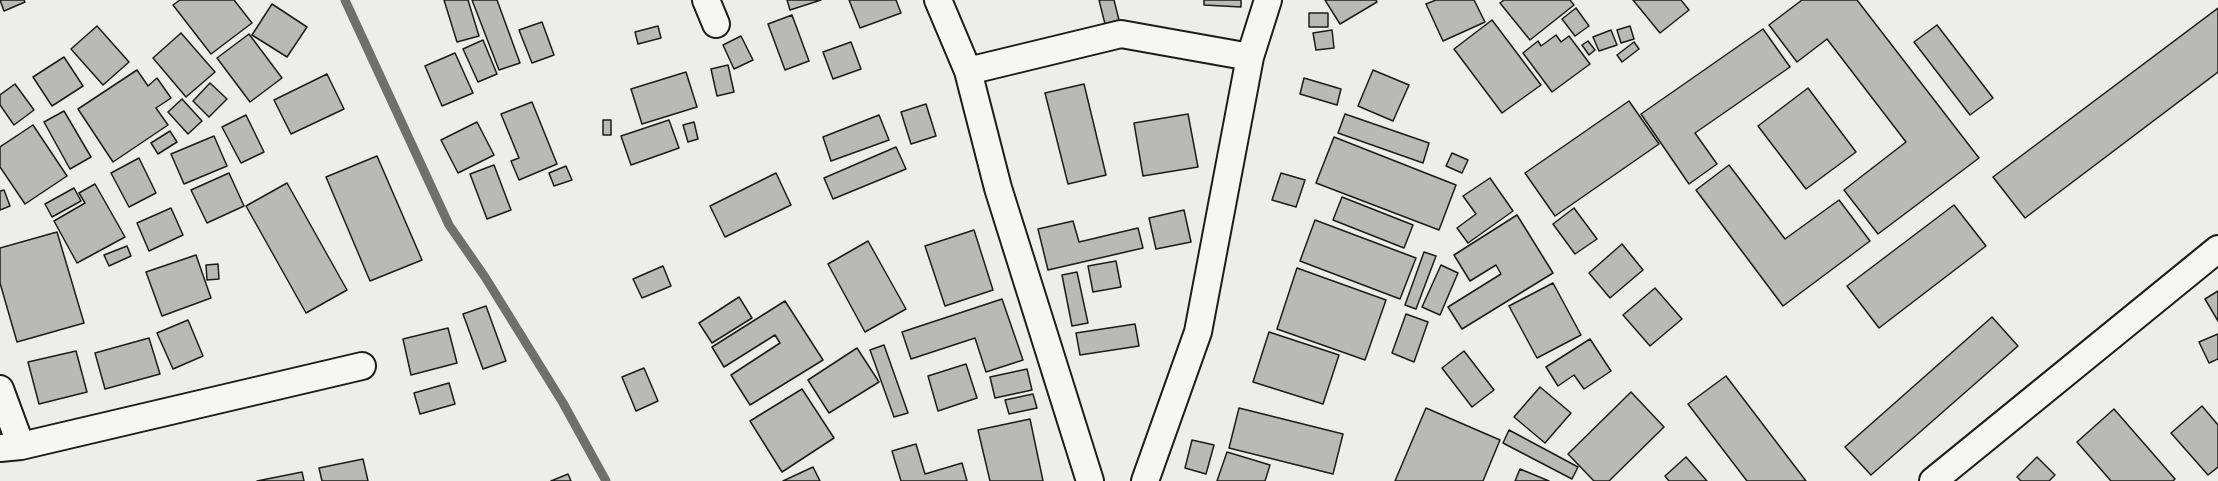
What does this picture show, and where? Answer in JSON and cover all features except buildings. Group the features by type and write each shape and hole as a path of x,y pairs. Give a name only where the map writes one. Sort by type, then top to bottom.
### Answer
{"street":[{"path":"706,0 716,24"},
{"path":"938,0 968,71 998,189 1090,481"},
{"path":"1145,481 1198,332 1250,57 1268,0"},
{"path":"968,71 1121,34 1250,57"},
{"path":"1933,481 2218,249"},
{"path":"0,389 10,447 362,366"}],"waterway":[{"path":"345,0 449,225 485,277 563,403 606,481"}]}
